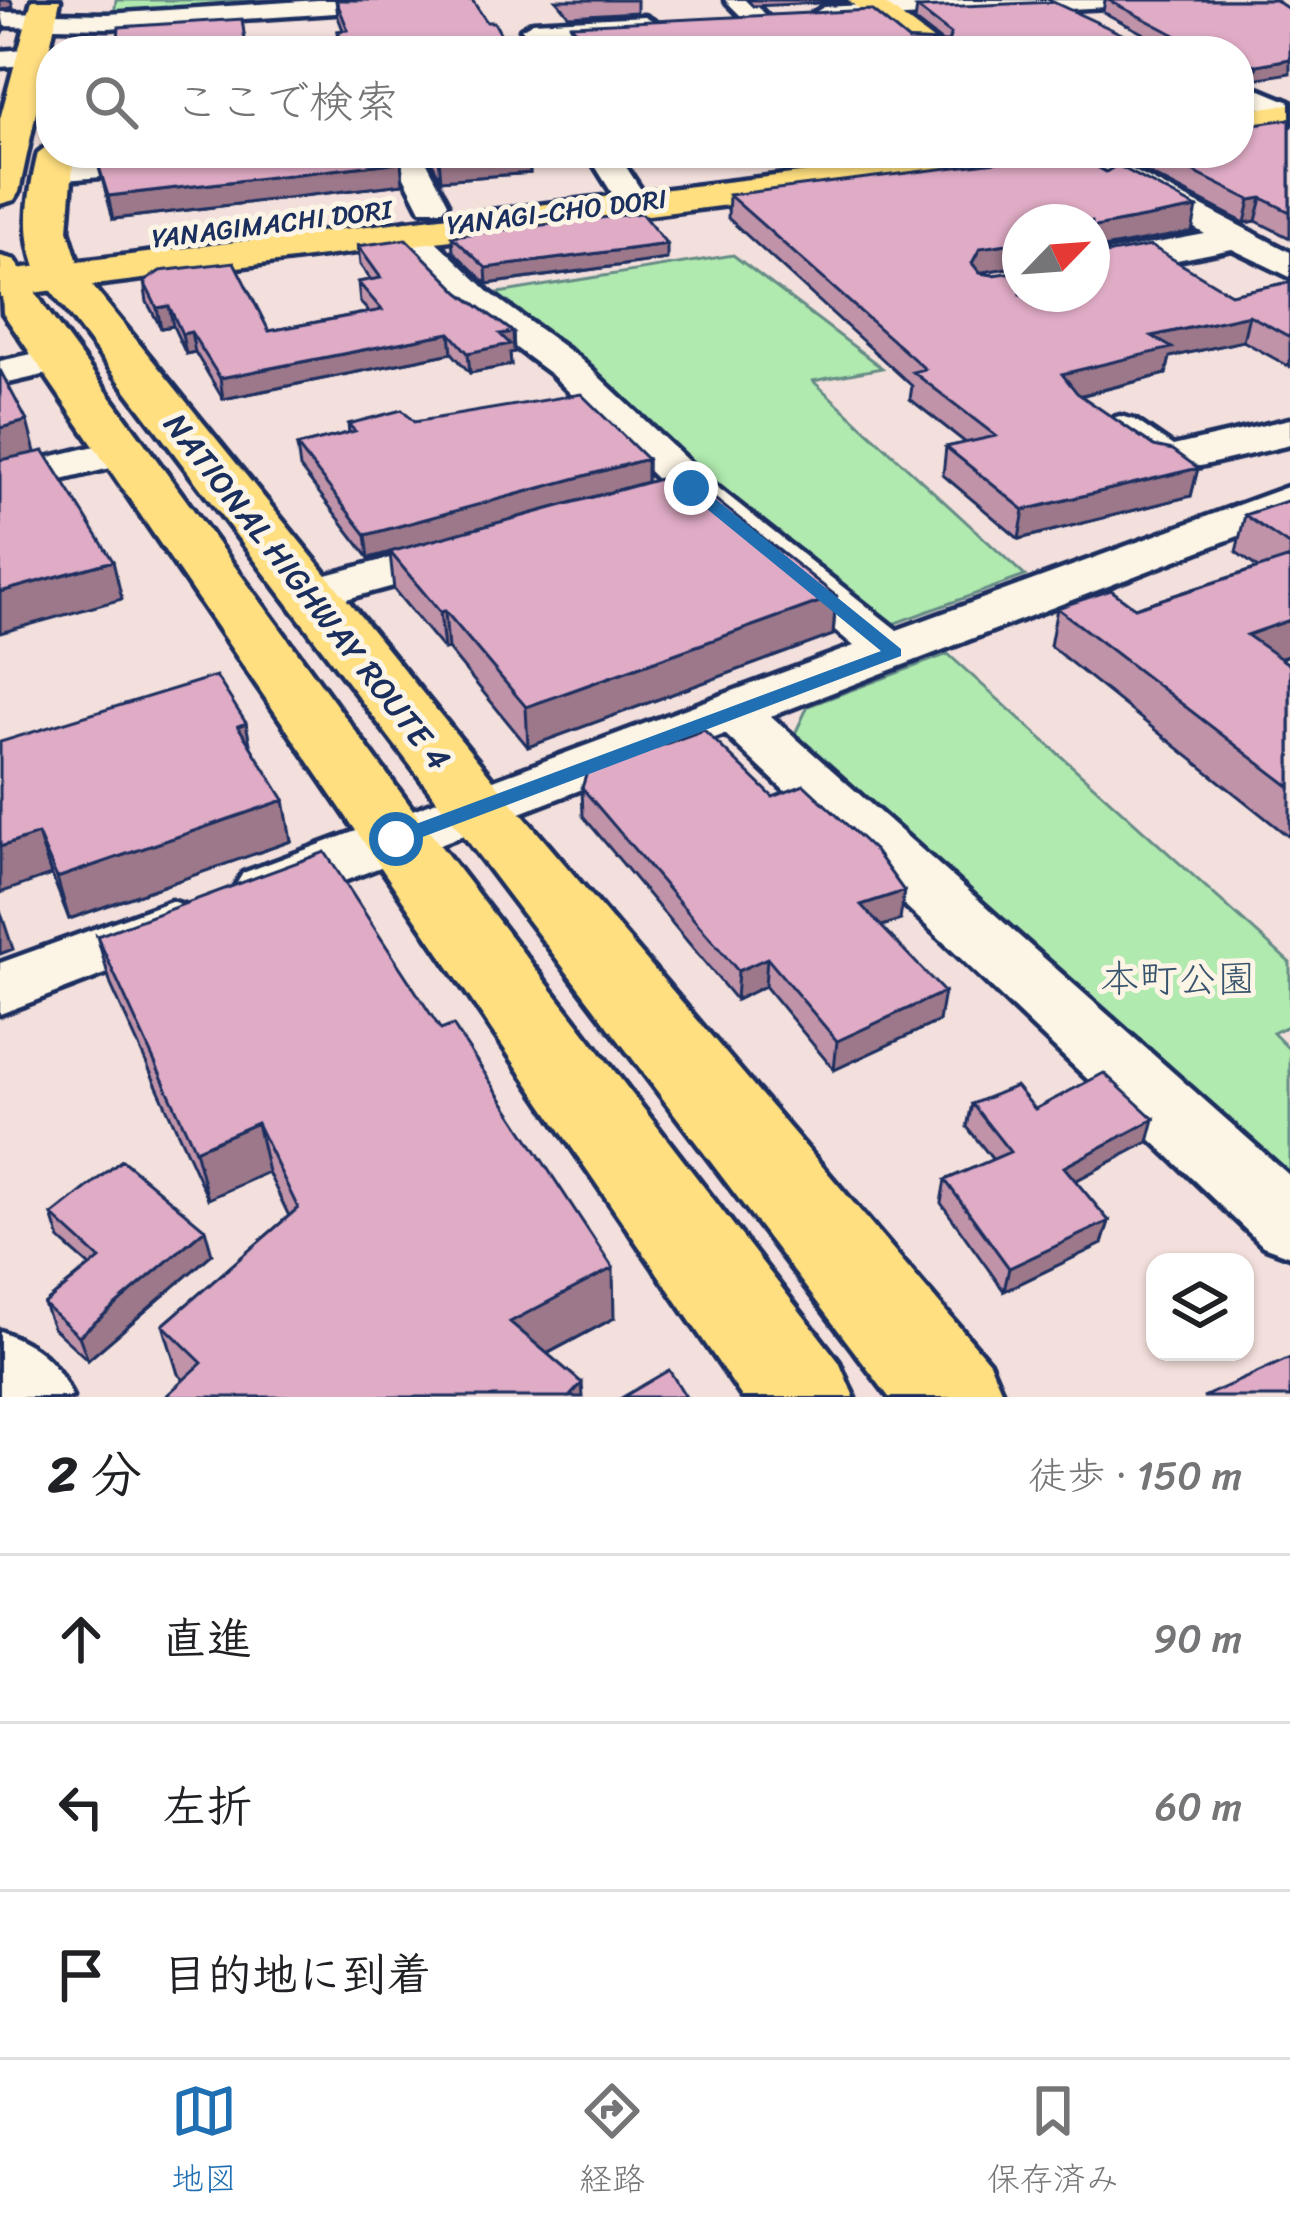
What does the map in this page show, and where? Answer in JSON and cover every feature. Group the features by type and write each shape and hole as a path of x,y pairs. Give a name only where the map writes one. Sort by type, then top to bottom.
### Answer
{"main road":[{"path":"869,6 910,36"},
{"path":"0,193 10,111 44,10"},
{"path":"19,270 45,215 53,168"},
{"path":"618,178 732,168"},
{"name":"YANAGI-CHO DORI","path":"19,270 419,217 618,178 792,168"},
{"name":"NATIONAL HIGHWAY ROUTE 4","path":"19,270 30,366 124,452 396,839 802,1397"},
{"name":"NATIONAL HIGHWAY ROUTE 4","path":"19,270 310,595 952,1397"}],"street":[{"path":"7,0 79,24 425,0"},
{"path":"714,20 869,6 1109,0"},
{"path":"1056,3 1104,27"},
{"path":"0,19 44,10"},
{"path":"532,30 671,22"},
{"path":"410,168 419,217 478,301 565,366 669,494 894,652"},
{"path":"1105,168 1290,266"},
{"path":"1110,263 1242,241 1290,238"},
{"path":"1090,408 1166,461 1290,431"},
{"path":"0,482 124,452"},
{"path":"0,989 1290,500"},
{"path":"310,595 517,537"},
{"path":"735,713 1290,1223"},
{"path":"0,1370 30,1397"}],"green space":[{"path":"116,0 362,0 114,15"},
{"path":"733,255 882,368 813,381 1025,576 890,625 739,507 486,295"},
{"name":"本町公園","path":"948,654 1290,963 1290,1025 1273,1033 1290,1050 1290,1195 792,740 808,706"}],"building":[{"path":"336,0 472,0 502,36 340,36 338,31 348,30"},
{"path":"1108,0 1275,0 1290,10 1290,59 1254,65 1254,36 1177,36"},
{"path":"1053,2 1126,36 950,36 917,8"},
{"path":"871,10 903,36 580,36 571,25"},
{"path":"242,19 244,36 118,36 119,27"},
{"path":"1290,119 1290,212 1262,198 1250,200 1186,168 1254,168 1254,124"},
{"path":"99,168 349,168 108,196"},
{"path":"948,168 1099,168 1106,172 1123,168 1197,208 1110,224 1110,204 1002,204 1002,245 980,248 972,263 980,273 1002,274 1002,312 1110,312 1110,253 1151,246 1231,294 1290,282 1290,337 1249,315 1152,336 1172,348 1062,374 1077,393 1154,446 1173,450 1198,468 1024,510 946,447 996,436 913,372 925,369 729,195"},
{"path":"641,213 667,244 486,268 452,236"},
{"path":"406,239 460,293 513,332 500,334 510,344 468,353 450,333 220,378 191,332 182,334 169,306 157,308 144,282 160,271 234,262 269,331 382,310 358,282 381,278 358,246"},
{"path":"0,370 27,421 0,428"},
{"path":"581,394 647,459 366,535 297,446 355,431 348,424 402,410 414,422"},
{"path":"44,451 113,561 0,592 0,460"},
{"path":"682,473 836,596 526,707 390,552"},
{"path":"1290,500 1290,546 1245,515"},
{"path":"1290,558 1290,620 1247,635 1290,665 1290,787 1057,608 1111,590 1135,608"},
{"path":"216,676 246,723 238,726 284,800 57,878 38,834 0,847 0,742"},
{"path":"704,730 773,797 804,785 875,851 904,891 861,905 944,992 837,1041 767,958 738,971 582,788 587,772"},
{"path":"325,852 441,1030 453,1025 613,1268 510,1322 582,1383 569,1397 165,1397 202,1363 163,1325 298,1208 257,1123 195,1150 97,936"},
{"path":"1104,1073 1154,1119 1064,1167 1109,1221 1009,1268 945,1180 1010,1152 972,1104 1016,1086 1035,1109"},
{"path":"122,1160 205,1229 79,1336 44,1304 100,1259 52,1215"},
{"path":"1290,1358 1290,1397 1203,1397"},
{"path":"669,1370 686,1397 623,1397"}],"route":[{"path":"396,839 894,652 691,488"}]}
